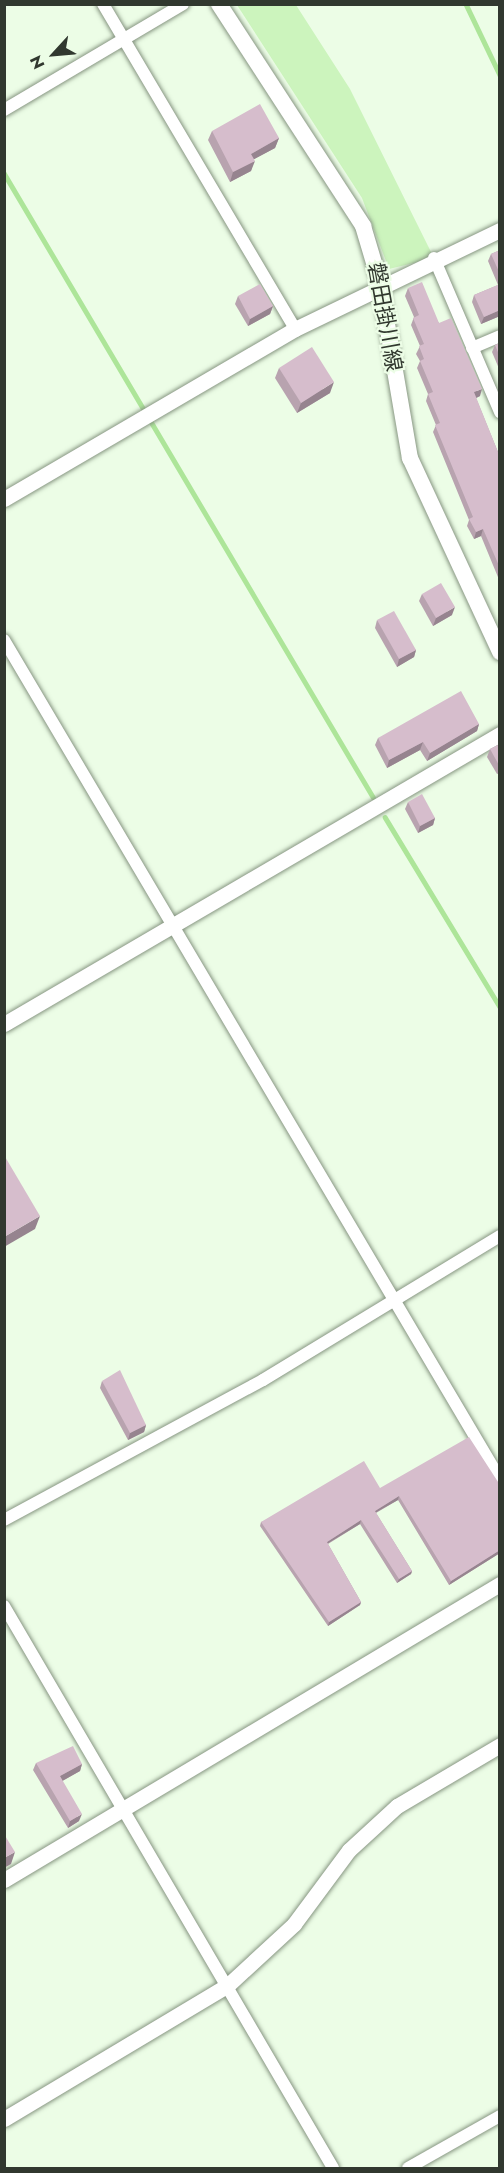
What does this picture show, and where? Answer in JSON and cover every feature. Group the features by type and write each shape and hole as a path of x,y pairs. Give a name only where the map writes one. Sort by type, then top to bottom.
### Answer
{"main road":[{"name":"磐田掛川線","path":"219,4 363,226 380,283 410,458 500,652"}],"street":[{"path":"103,4 295,329"},
{"path":"4,110 183,4"},
{"path":"4,499 295,329 380,283 500,230"},
{"path":"434,258 500,412"},
{"path":"472,348 500,336"},
{"path":"4,640 176,925 397,1299 500,1479"},
{"path":"4,1024 500,734"},
{"path":"4,1520 263,1380 500,1236"},
{"path":"4,1880 500,1584"},
{"path":"4,1605 228,1985 333,2169"},
{"path":"4,2119 228,1985 294,1924 349,1850 397,1806 500,1746"},
{"path":"408,2169 500,2116"}],"green space":[{"path":"237,5 296,5 350,89 434,258 389,269 362,198"}],"building":[{"path":"260,104 279,138 251,154 255,161 233,172 212,131"},
{"path":"500,250 500,274 491,254"},
{"path":"422,282 439,323 451,318 482,389 474,392 500,457 500,568 483,529 476,532 469,519 473,517 435,425 440,423 428,394 433,392 420,361 424,359 419,346 424,344 413,318 419,315 408,288"},
{"path":"260,284 273,306 250,319 238,296"},
{"path":"500,284 500,310 484,317 474,295"},
{"path":"500,343 500,357 495,345"},
{"path":"312,347 334,382 301,403 279,368"},
{"path":"441,583 455,607 436,618 422,594"},
{"path":"394,611 416,650 399,659 377,620"},
{"path":"461,691 479,724 430,753 423,742 389,760 378,738"},
{"path":"500,744 500,767 490,749"},
{"path":"422,794 435,818 420,826 408,802"},
{"path":"4,1155 40,1216 4,1237"},
{"path":"120,1370 146,1425 130,1433 102,1381"},
{"path":"469,1437 500,1485 500,1550 451,1581 399,1496 375,1511 412,1571 399,1579 361,1520 327,1542 361,1602 329,1622 261,1522 364,1461 380,1488"},
{"path":"73,1746 82,1764 60,1776 82,1814 70,1821 36,1763"},
{"path":"4,1834 15,1852 4,1858"}],"waterway":[{"path":"466,4 500,75"},
{"path":"4,173 373,797"},
{"path":"385,817 500,1007"}]}
